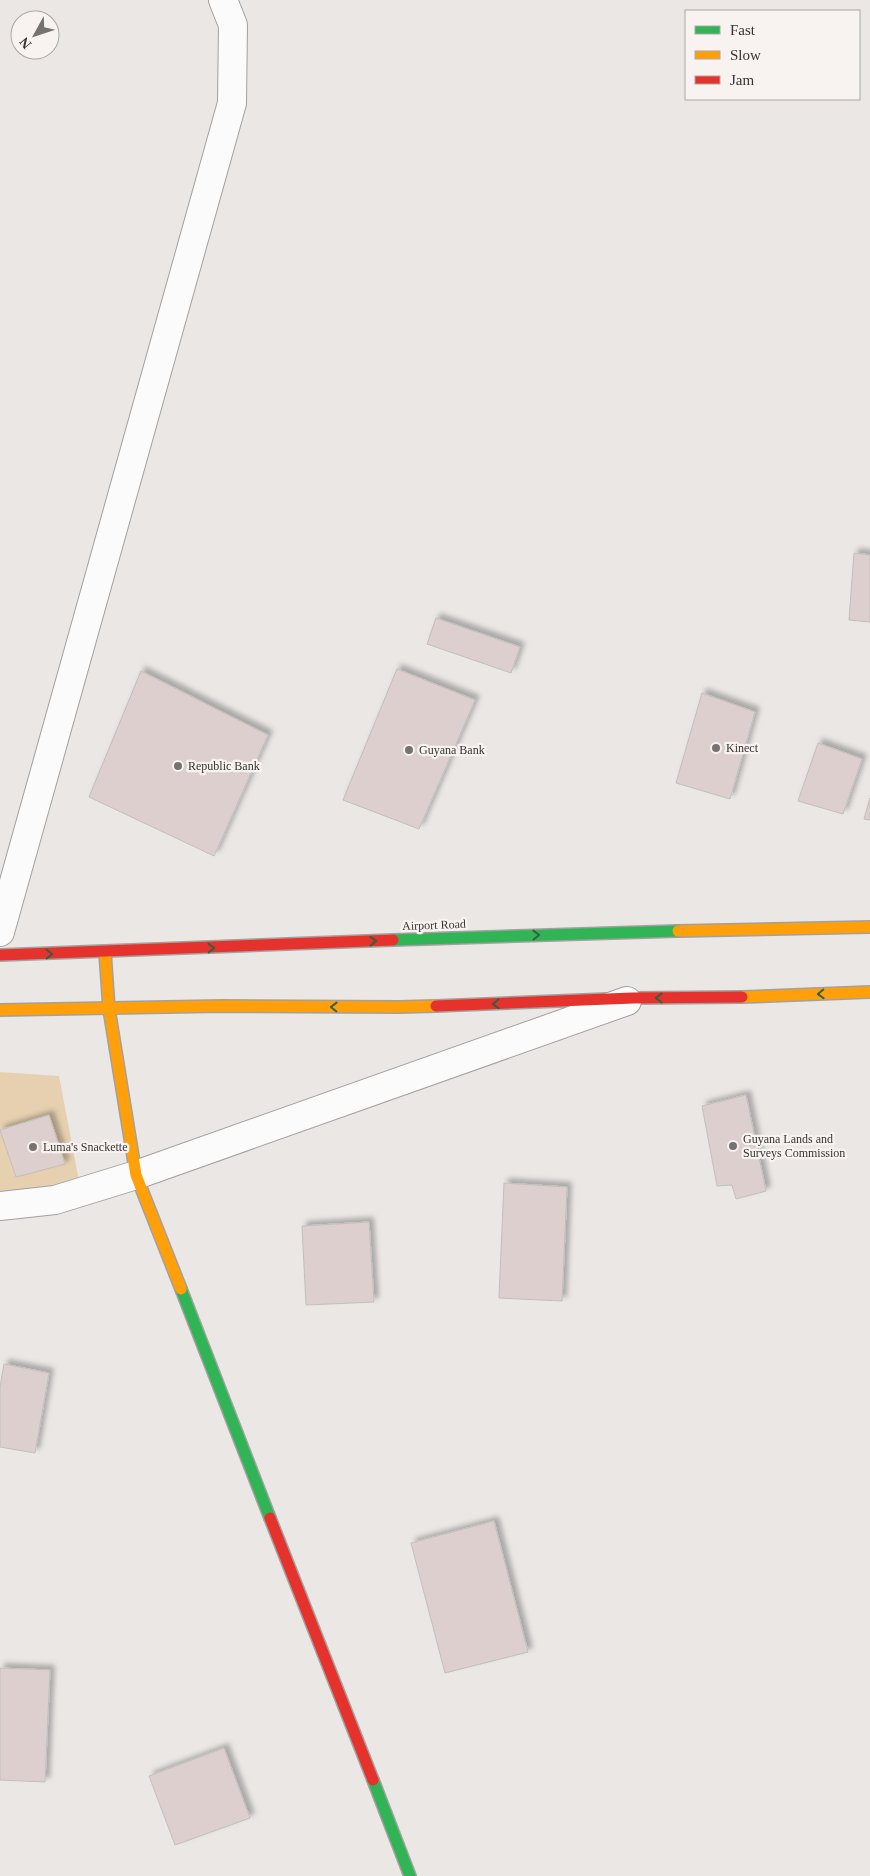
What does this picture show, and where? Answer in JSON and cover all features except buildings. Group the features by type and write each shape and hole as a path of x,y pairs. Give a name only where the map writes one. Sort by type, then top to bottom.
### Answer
{"street":[{"path":"0,932 232,103 233,25 223,0"},
{"name":"Airport Road","path":"0,955 520,935 870,927"},
{"path":"105,952 109,1009 136,1175 410,1876"},
{"path":"0,1010 222,1006 399,1007 633,998 714,998 870,992"},
{"path":"0,1206 55,1200 136,1175 633,998"}],"shaded area":[{"path":"0,1072 59,1076 79,1181 45,1190 0,1192"}],"traffic: fast":[{"path":"393,940 678,931"},
{"path":"181,1289 270,1518"},
{"path":"373,1780 410,1876"}],"traffic: slow":[{"path":"678,931 870,927"},
{"path":"105,952 109,1009 136,1175 181,1289"},
{"path":"742,997 870,992"},
{"path":"0,1010 222,1006 436,1006"}],"traffic: jam":[{"path":"0,955 393,940"},
{"path":"436,1006 633,998 742,997"},
{"path":"270,1518 373,1780"}],"place":[{"name":"Kinect","path":"716,748"},
{"name":"Guyana Bank","path":"409,750"},
{"name":"Republic Bank","path":"178,766"},
{"name":"Guyana Lands and Surveys Commission","path":"733,1146"},
{"name":"Luma's Snackette","path":"33,1147"}]}
